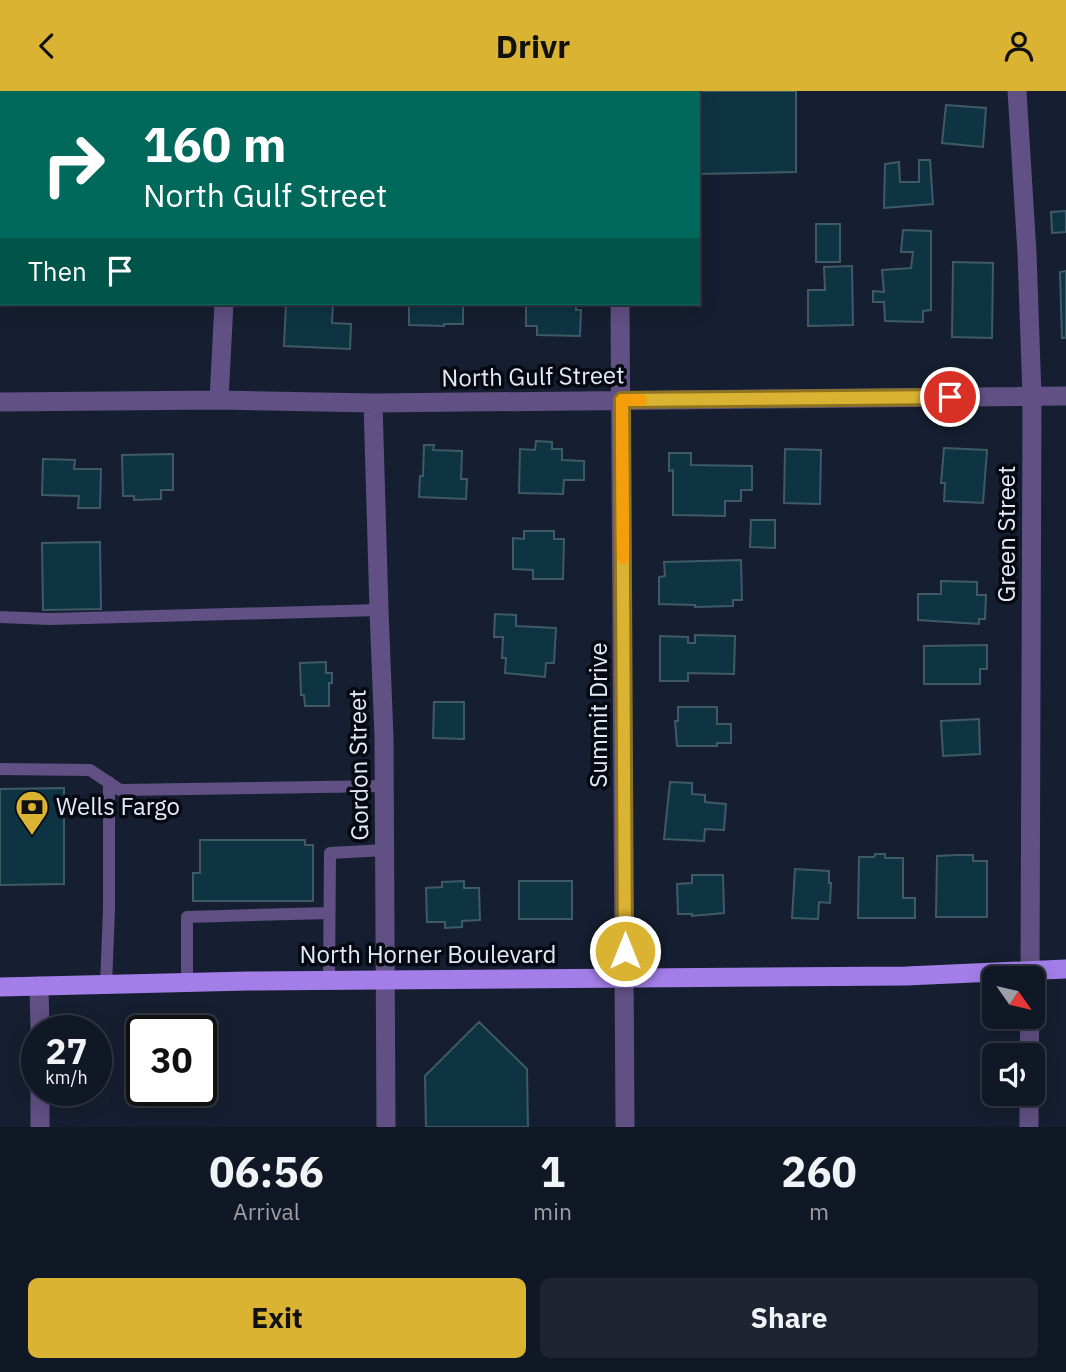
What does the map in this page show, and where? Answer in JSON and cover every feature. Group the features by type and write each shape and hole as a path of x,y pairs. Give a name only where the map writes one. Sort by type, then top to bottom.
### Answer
{"main road":[{"name":"North Horner Boulevard","path":"1045,972 1066,969"},
{"name":"North Horner Boulevard","path":"0,987 386,980 982,975"}],"street":[{"name":"Green Street","path":"1017,91 1032,396 1030,966"},
{"path":"219,400 224,305"},
{"name":"Summit Drive","path":"620,305 625,1127"},
{"name":"North Gulf Street","path":"0,402 219,400 373,403 1066,396"},
{"name":"Gordon Street","path":"373,403 384,786 386,1127"},
{"path":"39,986 40,1015"},
{"path":"40,1106 40,1127"},
{"path":"1029,1106 1029,1127"}],"lane":[{"path":"0,617 50,619 379,610"},
{"path":"0,769 90,769 120,790 384,786"},
{"path":"106,985 109,782"},
{"path":"329,981 330,853 385,850"},
{"path":"187,983 187,917 329,913"}],"building":[{"path":"700,91 796,91 796,172 700,174"},
{"path":"946,105 986,108 983,147 942,143"},
{"path":"919,160 930,160 933,204 884,208 885,164 899,162 900,182 919,182"},
{"path":"1066,211 1066,232 1052,233 1051,212"},
{"path":"816,224 840,224 840,262 816,262"},
{"path":"903,230 931,231 931,310 923,311 923,322 885,321 884,302 873,302 873,291 884,292 882,270 911,268 913,252 901,252"},
{"path":"953,262 993,263 992,338 952,337"},
{"path":"852,266 853,325 808,326 808,290 825,290 824,267"},
{"path":"1066,271 1066,338 1062,338 1060,272"},
{"path":"286,305 333,305 332,323 351,324 350,349 284,346"},
{"path":"409,305 463,305 463,324 409,325"},
{"path":"526,305 576,305 576,310 581,310 580,336 537,335 537,326 526,326"},
{"path":"536,441 552,442 552,449 562,449 562,460 584,461 584,480 564,480 563,494 519,493 520,449 535,450"},
{"path":"424,445 434,445 433,450 462,451 461,479 467,479 466,499 419,497"},
{"path":"944,448 987,450 983,503 944,501 945,483 941,483"},
{"path":"785,449 821,450 820,504 784,503"},
{"path":"669,453 691,453 691,465 752,466 752,490 741,490 741,501 725,501 725,516 673,515 673,470 669,471"},
{"path":"173,454 173,490 161,490 161,499 134,500 134,496 123,496 122,455"},
{"path":"43,459 75,460 74,469 101,469 100,508 78,508 79,496 42,495"},
{"path":"751,520 775,520 775,548 750,547"},
{"path":"524,531 554,531 554,539 564,539 563,579 533,579 533,570 513,569 513,538 524,539"},
{"path":"100,542 101,609 43,610 42,543"},
{"path":"741,560 742,600 733,600 733,606 659,604 659,577 665,576 664,562"},
{"path":"941,581 977,582 977,595 986,595 985,619 979,619 979,624 918,620 918,594 941,594"},
{"path":"495,614 516,615 516,626 556,628 554,663 546,663 545,677 505,673 506,658 502,658 503,637 494,637"},
{"path":"695,635 735,636 734,674 688,673 688,681 660,681 660,636 688,637 688,643 695,643"},
{"path":"987,645 987,669 980,669 980,684 924,684 924,646"},
{"path":"326,662 326,673 332,673 329,706 305,706 304,695 301,695 300,663"},
{"path":"434,702 464,702 464,739 433,738"},
{"path":"678,707 717,707 717,724 731,724 731,743 717,743 717,746 677,746 675,721 678,721"},
{"path":"979,719 980,754 943,756 941,721"},
{"path":"670,782 692,783 692,794 705,795 705,802 726,804 724,830 705,829 704,841 664,839"},
{"name":"Wells Fargo","path":"64,788 64,884 0,885 0,789"},
{"path":"200,840 305,840 305,845 313,845 313,901 193,901 193,873 200,873"},
{"path":"875,854 885,854 885,858 903,858 903,898 915,898 915,918 858,918 859,857 874,857"},
{"path":"973,855 973,861 987,861 987,917 936,917 937,856"},
{"path":"795,869 829,871 830,903 819,902 818,919 792,918"},
{"path":"692,875 723,875 724,913 692,916 678,914 677,884 692,883"},
{"path":"464,881 464,888 479,888 480,920 462,921 462,927 445,928 445,922 427,922 426,888 442,887 442,882"},
{"path":"519,881 572,881 572,919 519,919"},
{"path":"479,1022 527,1069 528,1127 426,1127 425,1076"}],"slow traffic":[{"path":"623,558 622,400 641,400"}],"place":[{"name":"Wells Fargo","path":"32,837"}],"route":[{"path":"625,951 622,400 950,397"}]}
